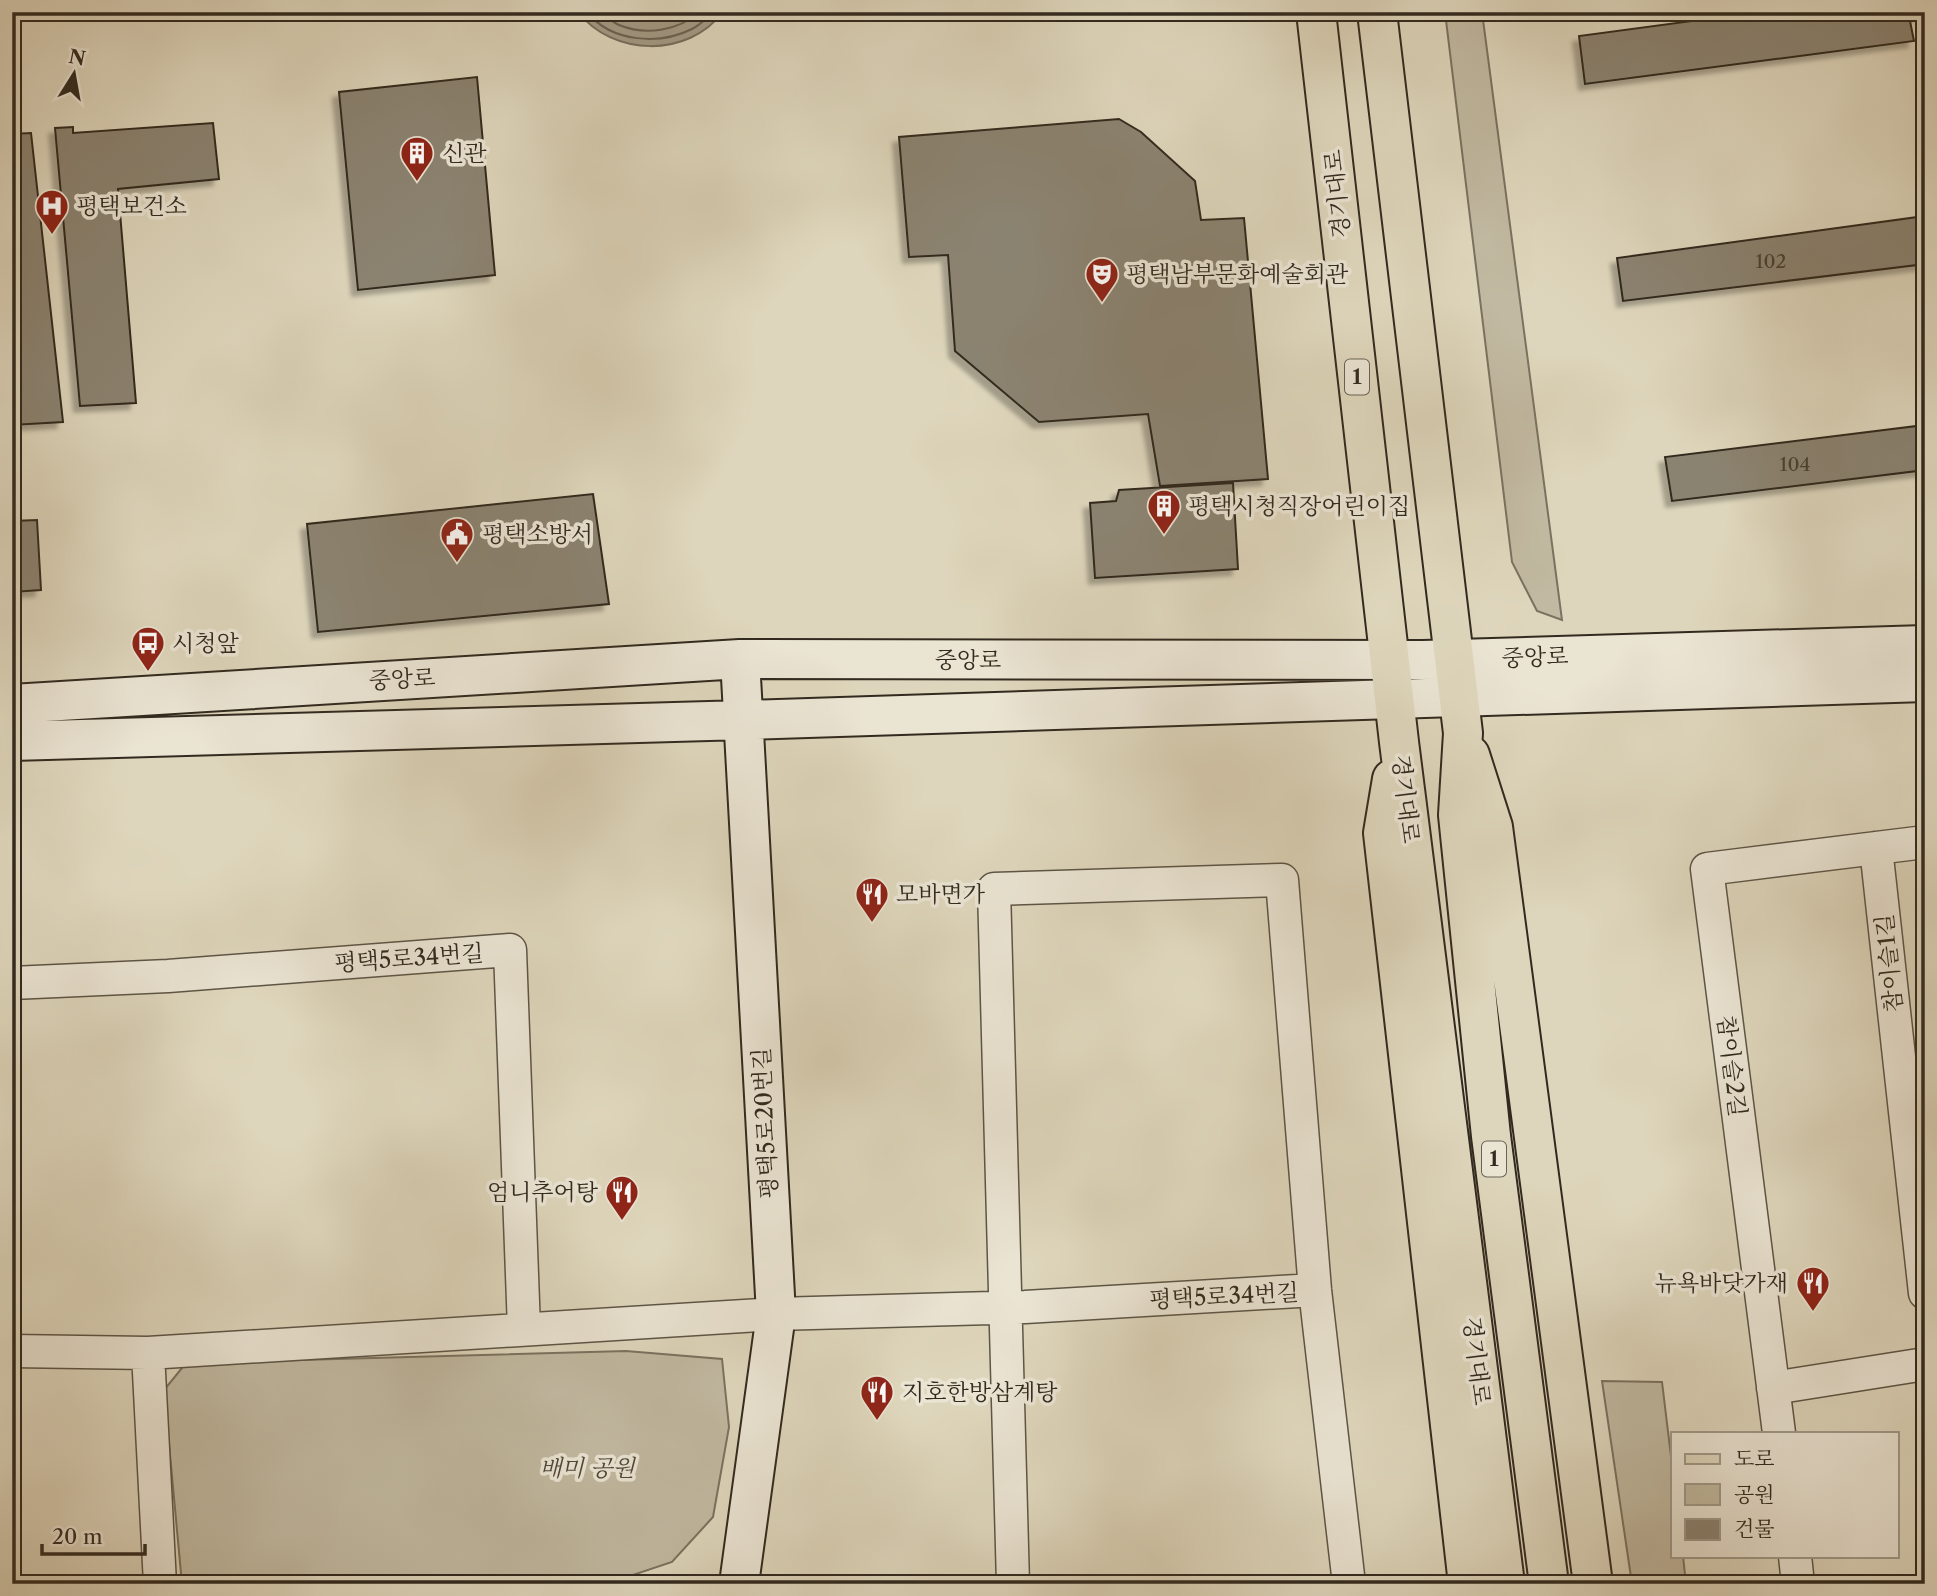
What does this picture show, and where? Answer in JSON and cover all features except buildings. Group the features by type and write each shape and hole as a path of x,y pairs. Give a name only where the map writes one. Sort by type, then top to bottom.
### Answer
{"main road":[{"name":"경기대로","path":"1316,12 1399,742 1505,1584"},
{"name":"경기대로","path":"1377,12 1458,696 1458,815 1490,1136 1549,1584"},
{"name":"중앙로","path":"12,704 740,659 1390,660 1458,696 1925,645"},
{"name":"평택5로20번길","path":"739,1584 776,1314 740,659"},
{"name":"중앙로","path":"12,741 1925,682"},
{"path":"1458,696 1493,827 1593,1584"},
{"path":"1399,742 1383,833 1468,1584"}],"street":[{"path":"1876,848 1925,842"},
{"name":"참이슬1길","path":"1876,848 1925,1293"},
{"name":"참이슬2길","path":"1779,1432 1707,869 1876,848"},
{"path":"1013,1584 994,889 1282,880 1315,1290"},
{"name":"평택5로34번길","path":"12,983 168,976 510,950 524,1329"},
{"name":"평택5로34번길","path":"12,1352 148,1353 776,1314 1006,1308 1315,1290 1349,1584"},
{"path":"148,1353 160,1584"},
{"path":"1773,1388 1925,1364"},
{"path":"1794,1558 1798,1584"}],"green space":[{"path":"1445,12 1482,12 1562,620 1537,611 1512,562"},
{"name":"배미 공원","path":"626,1351 722,1359 729,1427 713,1517 672,1562 606,1584 182,1584 164,1390 186,1363"},
{"path":"1602,1381 1662,1382 1671,1456 1671,1558 1683,1558 1686,1584 1632,1584"}],"water":[{"path":"578,12 723,12 708,27 690,38 671,44 650,46 630,44 610,37 593,27"}],"place":[{"name":"신관","path":"417,183"},
{"name":"평택보건소","path":"52,236"},
{"name":"평택남부문화예술회관","path":"1102,304"},
{"name":"평택시청직장어린이집","path":"1164,536"},
{"name":"평택소방서","path":"457,564"},
{"name":"시청앞","path":"148,673"},
{"name":"모바면가","path":"872,924"},
{"name":"엄니추어탕","path":"622,1222"},
{"name":"뉴욕바닷가재","path":"1813,1313"},
{"name":"지호한방삼계탕","path":"877,1422"}]}
